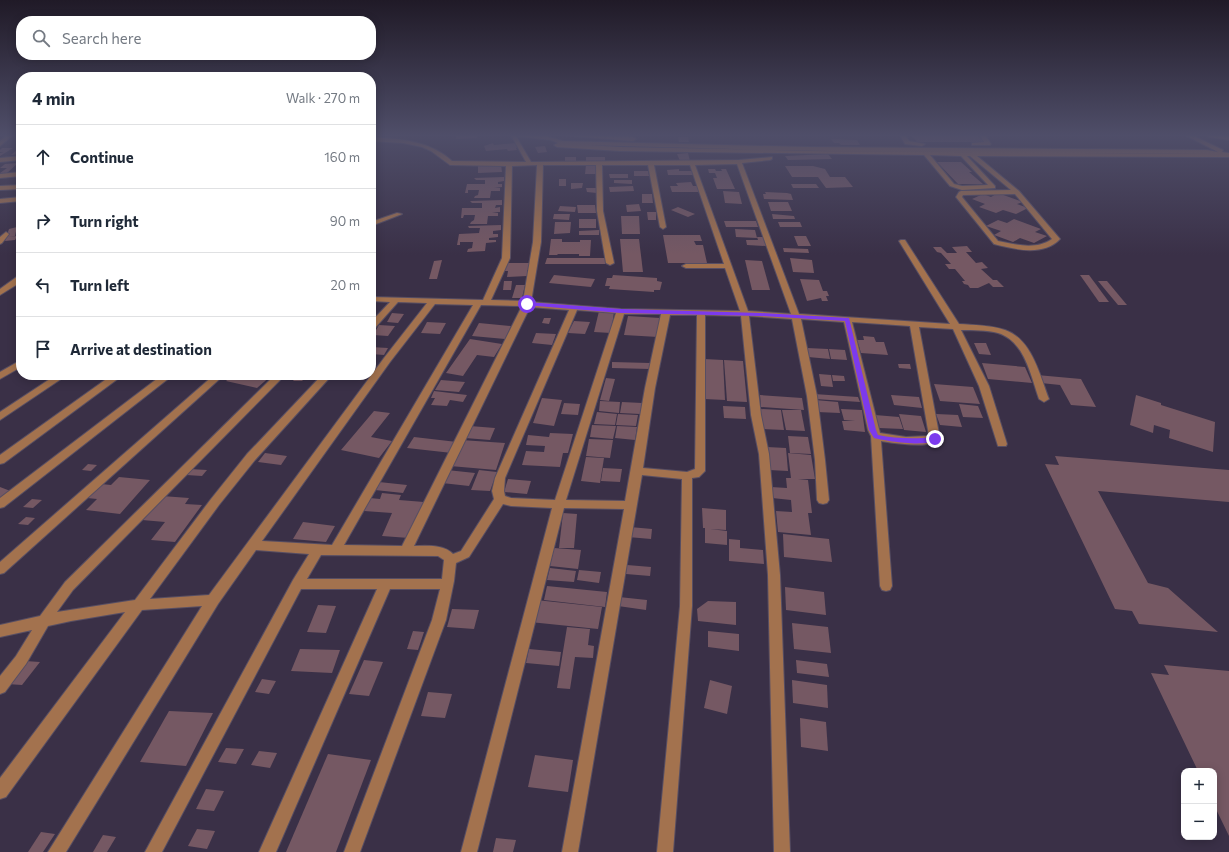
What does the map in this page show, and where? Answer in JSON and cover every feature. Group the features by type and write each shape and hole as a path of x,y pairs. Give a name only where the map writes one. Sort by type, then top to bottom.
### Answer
{"street":[{"path":"0,176 13,175"},
{"path":"335,550 482,304 490,298 506,258 509,175"},
{"path":"406,551 527,304 537,242 540,175"},
{"path":"599,175 600,211 610,263"},
{"path":"653,175 663,227"},
{"path":"696,175 745,314 756,415 764,454 774,576 782,852"},
{"path":"744,175 796,316 812,396 820,460 823,500"},
{"path":"943,175 952,186 962,188 993,186 982,175"},
{"path":"996,175 1017,192 1056,239 1048,246 1027,247 996,242 959,197 961,193 1017,192"},
{"path":"0,188 16,186"},
{"path":"0,201 16,199"},
{"path":"376,222 399,214"},
{"path":"0,242 6,234"},
{"path":"903,241 956,327 984,386 1002,444"},
{"path":"686,266 728,266"},
{"path":"0,293 16,282"},
{"path":"0,284 13,284"},
{"path":"376,300 527,304 621,311 796,316 1001,331 1014,338 1023,349 1044,399"},
{"path":"376,322 396,300"},
{"path":"376,375 432,302"},
{"path":"450,560 465,554 500,499 498,491 500,478 574,307"},
{"path":"469,852 558,504 621,311"},
{"path":"570,852 630,505 638,471 650,388 666,312"},
{"path":"638,471 687,476 700,471 700,313"},
{"path":"847,319 873,430 876,436 886,586"},
{"path":"876,436 923,441 935,439 914,324"},
{"path":"0,376 16,366"},
{"path":"0,417 55,380"},
{"path":"0,460 111,380"},
{"path":"0,504 161,380"},
{"path":"0,570 213,380"},
{"path":"0,687 21,660 43,622 69,586 275,380"},
{"path":"0,791 215,502 251,457 322,380"},
{"path":"56,852 213,600 373,380"},
{"path":"665,852 686,606 687,476"},
{"path":"500,499 511,502 630,505"},
{"path":"254,545 318,550 439,551 446,554 450,560 438,620 352,852"},
{"path":"153,852 297,584 318,550"},
{"path":"297,584 446,584"},
{"path":"267,852 386,584"},
{"path":"0,631 71,615 138,605 213,600"}],"building":[{"path":"609,175 628,175 628,178 610,178"},
{"path":"634,175 649,175 649,176 634,176"},
{"path":"716,175 729,175 735,189 717,189 713,178 717,178"},
{"path":"791,175 829,175 830,177 845,177 853,187 826,188 818,177 792,177"},
{"path":"949,175 972,175 983,184 958,184"},
{"path":"504,177 504,181 498,182 498,184 502,184 502,187 494,188 500,188 500,191 491,191 490,198 474,198 478,195 479,190 468,190 468,193 465,193 467,184 485,184 485,180 476,180 474,178"},
{"path":"559,179 566,179 566,186 559,186"},
{"path":"614,180 632,180 632,184 614,183"},
{"path":"691,182 693,186 698,186 700,192 672,192 670,186 678,186 676,183"},
{"path":"571,183 583,183 582,188 571,189"},
{"path":"791,184 816,184 819,188 793,188"},
{"path":"633,186 634,191 610,192 609,187"},
{"path":"586,188 596,188 597,193 587,192"},
{"path":"723,191 739,192 742,204 725,203"},
{"path":"765,192 791,194 793,200 764,199 763,194 766,194"},
{"path":"998,193 1023,202 1017,204 1028,208 1016,214 1003,210 996,213 979,207 985,204 972,199 983,194 991,197"},
{"path":"642,194 652,194 653,203 642,203"},
{"path":"502,200 502,205 496,205 495,208 500,207 500,212 492,212 498,213 498,216 488,216 487,224 470,224 474,220 475,215 464,215 463,218 461,218 462,208 482,208 482,203 472,203 470,201"},
{"path":"768,202 788,202 792,211 771,211"},
{"path":"639,204 641,211 627,212 626,205"},
{"path":"577,205 595,205 596,213 578,213"},
{"path":"560,206 576,207 575,212 558,211"},
{"path":"678,207 695,214 688,217 671,210"},
{"path":"647,212 656,212 656,220 648,220"},
{"path":"554,214 570,214 569,220 553,219"},
{"path":"772,214 794,216 795,219 773,219"},
{"path":"621,216 639,216 640,234 622,234"},
{"path":"579,219 596,219 596,228 579,228"},
{"path":"1014,219 1041,229 1035,232 1047,236 1034,243 1020,238 1013,242 994,235 1001,231 986,226 998,220 1007,223"},
{"path":"724,221 756,221 758,227 726,227"},
{"path":"555,222 571,222 570,233 554,234"},
{"path":"778,222 800,222 802,227 780,227"},
{"path":"501,225 501,230 493,231 493,234 498,234 498,237 489,238 489,240 496,240 496,242 486,243 485,251 467,252 468,249 472,248 473,242 460,242 460,245 457,245 459,234 479,233 480,228 469,228 468,226"},
{"path":"16,227 15,236 8,237 16,236 16,238 15,240 5,241 9,229"},
{"path":"735,229 755,230 757,238 736,237"},
{"path":"599,230 599,235 579,235 579,231"},
{"path":"663,235 700,235 702,241 694,241 696,245 703,245 707,263 668,263"},
{"path":"794,236 806,236 811,246 798,246"},
{"path":"757,237 764,237 766,246 747,245 746,240 758,240"},
{"path":"551,239 562,239 562,242 580,242 580,240 591,240 590,256 579,256 579,254 549,255"},
{"path":"620,239 639,239 643,272 623,272"},
{"path":"967,246 972,252 966,252 976,263 982,262 988,268 981,269 993,280 997,280 1004,287 993,287 989,283 978,288 970,288 968,285 964,284 962,281 965,281 955,269 949,269 945,264 951,264 933,247 941,247 947,253 957,253 952,247"},
{"path":"783,248 808,249 809,253 784,252"},
{"path":"547,258 605,258 605,264 545,264"},
{"path":"790,258 812,260 814,273 793,272"},
{"path":"442,260 437,279 429,279 434,261"},
{"path":"745,260 762,261 770,290 752,290"},
{"path":"506,263 531,263 530,270 527,270 527,276 507,277 508,271 504,271"},
{"path":"554,275 595,279 591,287 549,283"},
{"path":"613,275 657,278 657,281 662,282 660,290 654,290 654,292 609,289 610,286 605,286 607,278 612,278"},
{"path":"1080,275 1089,275 1109,302 1099,302"},
{"path":"800,279 819,280 823,291 827,291 829,296 826,296 828,301 822,301 821,298 807,301"},
{"path":"504,281 512,281 511,290 503,290"},
{"path":"1098,281 1107,281 1127,305 1118,305"},
{"path":"516,285 525,285 522,298 512,298"},
{"path":"599,311 614,312 611,333 594,332"},
{"path":"392,313 404,314 398,323 387,322"},
{"path":"628,316 660,318 658,337 624,335"},
{"path":"544,318 551,318 549,324 542,323"},
{"path":"574,321 590,322 585,334 568,333"},
{"path":"427,322 446,323 440,334 421,333"},
{"path":"479,323 511,326 505,339 472,336"},
{"path":"379,325 395,326 388,336 376,335 376,330"},
{"path":"536,333 556,334 552,345 532,343"},
{"path":"863,336 874,337 876,342 884,342 888,355 861,353 857,340 864,340"},
{"path":"470,339 502,344 494,357 477,355 463,376 446,373"},
{"path":"974,343 986,343 991,355 979,354"},
{"path":"376,347 388,348 384,355 376,354"},
{"path":"807,348 828,349 830,359 808,357"},
{"path":"829,349 845,350 847,360 831,359"},
{"path":"704,359 723,360 725,400 704,399"},
{"path":"724,360 743,361 747,402 727,401"},
{"path":"612,362 650,363 650,369 612,368"},
{"path":"982,363 1025,367 1032,383 988,379"},
{"path":"898,364 910,364 911,369 899,368"},
{"path":"819,374 831,375 833,387 821,386"},
{"path":"832,375 844,376 845,381 833,381"},
{"path":"1037,375 1081,379 1096,407 1071,405 1060,385 1041,383"},
{"path":"606,378 615,379 609,401 600,400"},
{"path":"227,380 266,380 257,388 226,381"},
{"path":"441,380 465,382 459,392 435,390"},
{"path":"934,384 973,387 980,404 940,401"},
{"path":"434,391 467,395 463,402 450,400 447,406 431,405 435,398 431,398"},
{"path":"814,394 858,397 860,402 815,399"},
{"path":"760,395 802,398 804,410 761,407"},
{"path":"891,395 919,397 922,408 894,405"},
{"path":"1136,395 1161,403 1161,405 1215,422 1213,452 1169,438 1170,430 1154,425 1153,433 1130,425"},
{"path":"542,398 562,400 554,426 533,423"},
{"path":"815,400 838,402 840,413 817,412"},
{"path":"600,401 620,402 619,413 599,411"},
{"path":"622,402 642,403 640,414 620,413"},
{"path":"564,403 580,404 578,415 561,414"},
{"path":"959,404 978,406 983,418 963,417"},
{"path":"723,406 745,407 746,419 724,418"},
{"path":"760,409 781,410 784,430 762,429"},
{"path":"841,409 862,410 865,432 844,430 842,421 855,421 844,420"},
{"path":"782,410 801,410 805,431 786,430"},
{"path":"374,411 390,413 371,437 392,441 379,458 341,450"},
{"path":"597,412 617,414 615,425 594,424"},
{"path":"618,414 638,415 636,426 616,425"},
{"path":"899,414 921,416 926,432 904,430"},
{"path":"936,414 958,415 962,427 940,425"},
{"path":"875,415 899,417 903,429 879,428"},
{"path":"592,425 616,426 613,439 590,437"},
{"path":"470,426 495,428 490,440 465,438"},
{"path":"617,426 637,427 635,440 615,438"},
{"path":"550,433 573,434 568,453 563,453 560,467 522,465 526,451 544,452 545,446 526,445 528,435 549,437"},
{"path":"788,436 808,437 811,454 790,453"},
{"path":"414,437 457,442 452,453 407,448"},
{"path":"589,439 613,440 610,458 586,456"},
{"path":"461,440 505,443 496,470 450,466"},
{"path":"767,447 786,448 788,471 769,470"},
{"path":"265,453 287,456 281,465 258,462"},
{"path":"788,453 811,455 815,479 798,479 808,480 812,513 808,513 811,535 778,532 776,511 792,512 791,500 772,498 771,487 787,488 786,478 791,478"},
{"path":"1055,456 1229,470 1229,502 1098,491 1148,583 1168,588 1218,632 1139,624 1132,611 1115,609 1045,464 1059,465"},
{"path":"586,457 604,458 600,483 581,481"},
{"path":"88,464 97,465 91,471 82,470"},
{"path":"603,468 622,469 620,482 601,481"},
{"path":"190,469 207,470 202,476 186,475"},
{"path":"447,470 475,473 469,486 442,483"},
{"path":"479,470 497,472 490,491 471,490"},
{"path":"119,477 150,480 120,514 86,510 97,499 87,498 101,484 111,485"},
{"path":"508,479 531,481 527,494 504,492"},
{"path":"379,482 407,485 403,493 375,490"},
{"path":"0,487 13,492 0,501"},
{"path":"382,493 401,495 399,500 424,502 409,538 382,536 392,513 364,511 370,498 380,499"},
{"path":"162,496 189,498 185,504 202,505 175,542 151,540 165,522 142,520"},
{"path":"32,499 42,500 33,508 23,507"},
{"path":"702,508 726,510 726,530 710,529 727,531 727,545 705,543 705,528 703,528"},
{"path":"563,513 577,514 574,548 559,548"},
{"path":"26,517 35,518 28,525 18,524"},
{"path":"303,522 335,526 326,542 293,539"},
{"path":"630,527 652,529 651,539 628,537"},
{"path":"783,534 829,539 832,562 784,557"},
{"path":"729,539 740,540 740,548 763,550 764,564 729,561"},
{"path":"554,548 581,550 578,569 550,566"},
{"path":"627,565 651,567 650,576 626,574"},
{"path":"550,568 576,571 574,582 547,580"},
{"path":"579,570 601,572 599,583 577,580"},
{"path":"547,586 607,592 605,607 544,600"},
{"path":"785,587 824,592 826,615 786,610"},
{"path":"619,597 647,600 646,610 618,606"},
{"path":"536,600 602,607 598,629 530,622"},
{"path":"708,601 736,602 736,625 698,621 697,609"},
{"path":"318,605 336,606 326,633 307,632"},
{"path":"452,609 479,610 474,629 447,627"},
{"path":"792,623 828,627 831,653 794,649"},
{"path":"567,627 590,629 588,645 594,646 593,658 575,657 570,689 557,688"},
{"path":"413,631 424,632 418,650 407,649"},
{"path":"708,631 739,634 739,651 708,647"},
{"path":"300,649 340,650 332,673 291,671"},
{"path":"529,649 561,652 559,666 526,663"},
{"path":"364,660 383,662 369,696 349,694"},
{"path":"796,660 827,664 829,677 797,673"},
{"path":"25,661 40,662 22,685 7,684"},
{"path":"1164,665 1229,671 1229,836 1217,811 1217,768 1197,768 1151,673 1169,675"},
{"path":"262,679 276,681 269,694 255,692"},
{"path":"710,680 732,686 727,714 704,708"},
{"path":"792,680 827,685 828,708 793,703"},
{"path":"428,692 452,694 445,718 421,716"},
{"path":"169,711 213,713 186,766 140,762"},
{"path":"800,718 826,722 828,751 801,747"},
{"path":"226,748 244,749 236,764 218,762"},
{"path":"259,751 277,753 270,768 251,765"},
{"path":"328,754 371,760 336,852 286,852"},
{"path":"535,755 573,760 568,792 528,787"},
{"path":"206,789 224,791 214,811 196,809"},
{"path":"197,829 215,831 207,849 188,846"},
{"path":"41,832 55,834 43,852 28,852"},
{"path":"103,835 116,837 107,852 93,852"},
{"path":"496,838 516,840 513,852 493,852"}],"route":[{"path":"527,304 621,311 760,314 847,319 873,430 876,436 886,439 923,441 935,439"}]}
